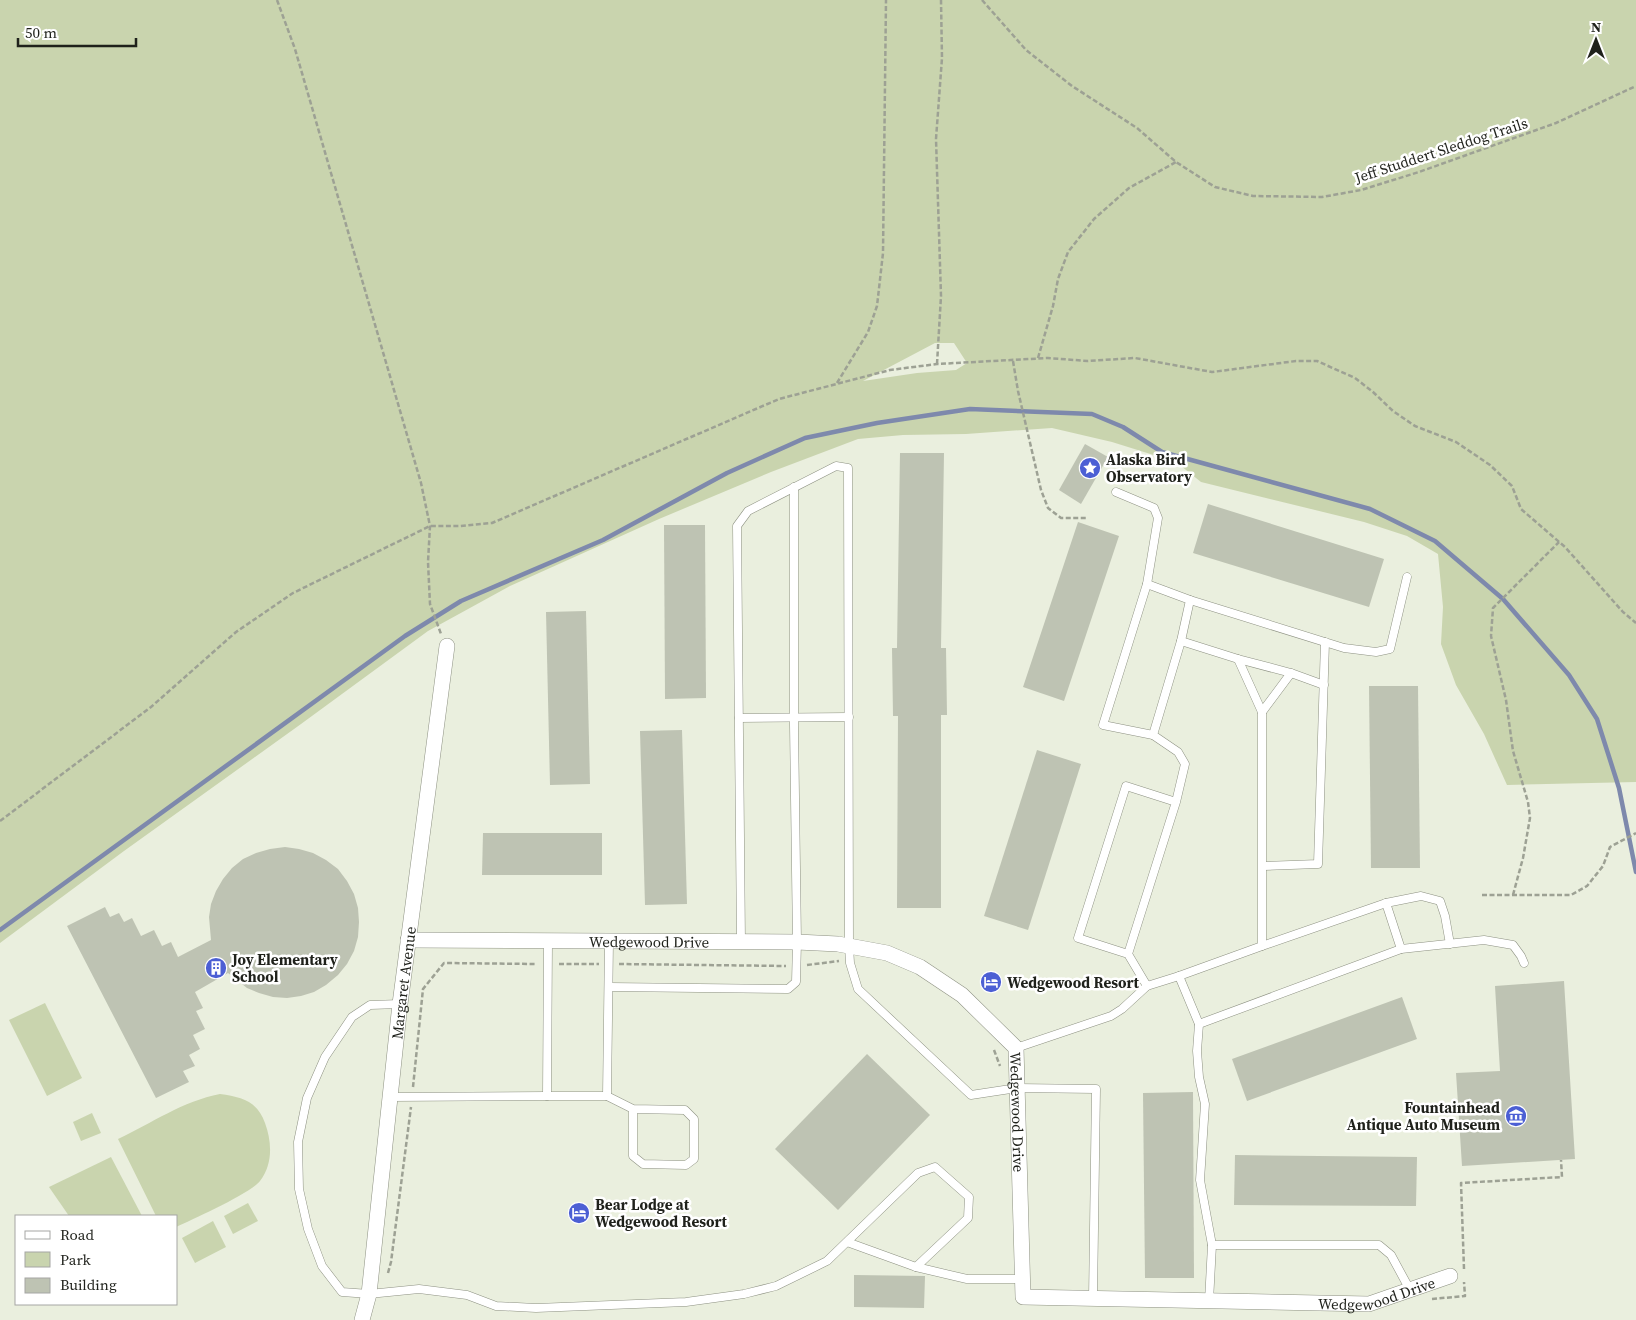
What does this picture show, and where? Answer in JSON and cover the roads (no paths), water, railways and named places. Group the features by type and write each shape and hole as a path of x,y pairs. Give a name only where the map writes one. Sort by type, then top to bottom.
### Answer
{"street":[{"name":"Margaret Avenue","path":"362,1320 376,1293 390,1097 444,640"},
{"name":"Wedgewood Drive","path":"408,940 797,942 838,944 887,953 920,966 962,995 1016,1048 1023,1297 1369,1304 1450,1276"}],"lane":[{"path":"741,942 737,526 748,511 836,466 848,468 850,963 858,989 971,1095 1017,1088 1096,1089 1093,1299"},
{"path":"610,987 788,989 796,982 794,487"},
{"path":"1116,492 1154,508 1158,518 1147,584 1103,725 1153,735 1178,752 1185,764 1176,802 1128,954"},
{"path":"1147,584 1190,600 1344,648 1376,652 1390,649 1407,577"},
{"path":"1153,735 1181,641 1190,600"},
{"path":"1181,641 1291,673 1324,685"},
{"path":"1263,866 1318,864 1325,642"},
{"path":"1238,659 1262,712 1262,946"},
{"path":"1262,712 1291,673"},
{"path":"739,718 848,717"},
{"path":"1147,986 1128,954 1078,938 1126,786 1176,802"},
{"path":"1016,1048 1111,1016 1122,1009 1147,986 1386,903 1421,896 1440,901 1450,944"},
{"path":"1386,903 1402,949"},
{"path":"1199,1024 1402,949 1484,940 1513,945 1524,963"},
{"path":"547,1096 548,941"},
{"path":"608,1096 610,941"},
{"path":"1179,976 1199,1024 1197,1050 1199,1077 1205,1104 1200,1180 1212,1245 1209,1301"},
{"path":"400,1004 370,1005 352,1017 325,1056 307,1098 298,1142 299,1189 308,1229 322,1266 342,1292 376,1293 419,1289 467,1295 496,1306 536,1308 686,1302 744,1294 776,1286 828,1261 918,1173 935,1167 969,1197 968,1218 916,1267"},
{"path":"390,1097 608,1096 633,1109 685,1110 694,1119 694,1159 686,1165 643,1164 633,1156 633,1109"},
{"path":"847,1242 916,1267 967,1279 1023,1279"},
{"path":"1212,1245 1379,1245 1391,1255 1410,1290"}],"waterway":[{"path":"0,930 405,636 461,601 603,540 727,473 805,438 877,423 970,409 1092,414 1123,427 1162,452 1370,509 1435,541 1503,599 1569,675 1597,719 1619,788 1636,872"}],"place":[{"name":"Alaska Bird Observatory","path":"1090,468"},
{"name":"Joy Elementary School","path":"216,968"},
{"name":"Wedgewood Resort","path":"991,982"},
{"name":"Fountainhead Antique Auto Museum","path":"1516,1116"},
{"name":"Bear Lodge at Wedgewood Resort","path":"579,1213"}]}
